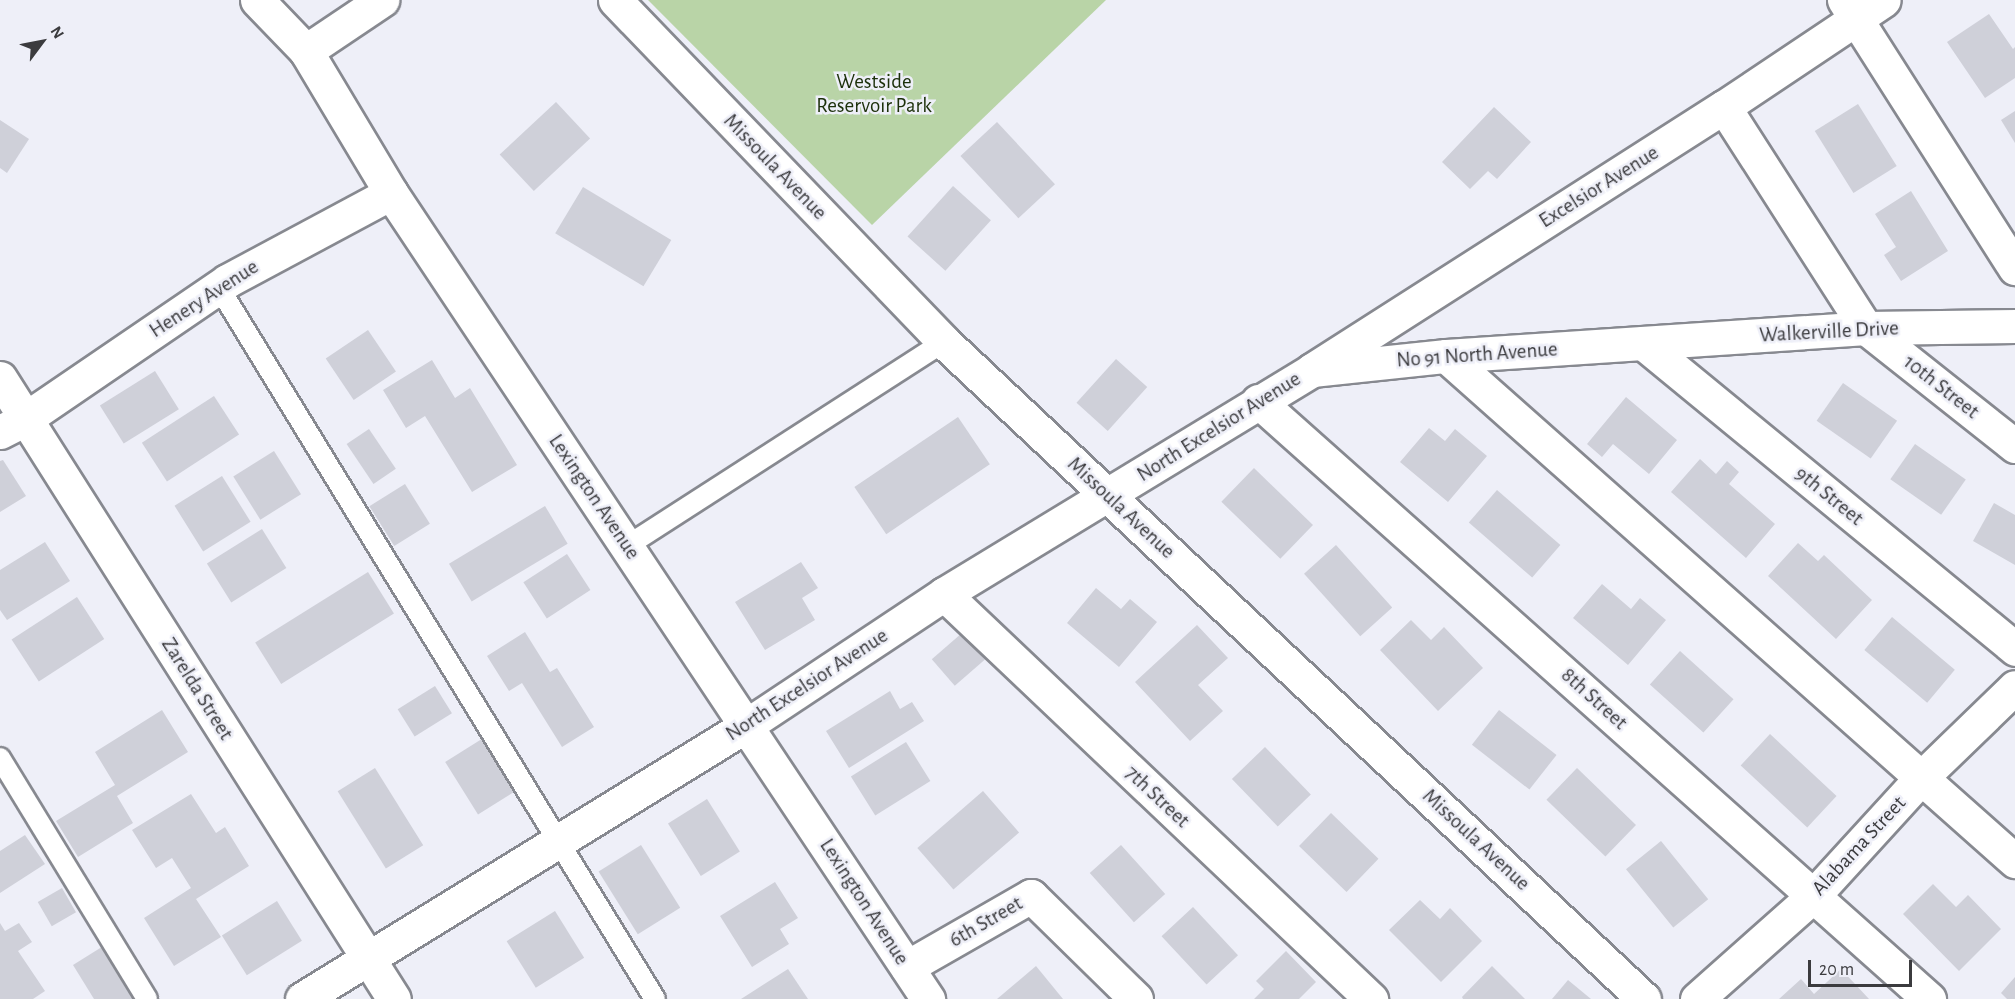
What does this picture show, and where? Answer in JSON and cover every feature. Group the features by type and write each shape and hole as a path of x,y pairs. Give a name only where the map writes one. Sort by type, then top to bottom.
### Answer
{"street":[{"name":"Lexington Avenue","path":"257,0 306,51 391,193 928,999"},
{"path":"306,51 382,0"},
{"name":"Missoula Avenue","path":"615,0 944,342 1644,999"},
{"name":"Excelsior Avenue","path":"1312,370 1724,107 1850,9 1884,0"},
{"path":"1850,9 2015,268"},
{"name":"10th Street","path":"1724,107 1866,328 2015,446"},
{"name":"Henery Avenue","path":"13,425 218,286 391,193"},
{"name":"Walkerville Drive","path":"1643,343 1866,328 2015,326"},
{"name":"No 91 North Avenue","path":"1312,370 1446,356 1643,343"},
{"name":"9th Street","path":"1643,343 2015,649"},
{"path":"1446,356 2015,861"},
{"name":"North Excelsior Avenue","path":"302,999 747,725 944,594 1312,370"},
{"name":"Zarelda Street","path":"0,378 13,425 394,999"},
{"name":"8th Street","path":"1258,401 1929,999"},
{"name":"7th Street","path":"944,594 1371,999"},
{"name":"Alabama Street","path":"1697,999 1814,895 1920,779 2015,687"},
{"name":"6th Street","path":"907,967 1031,896 1136,999"}],"lane":[{"path":"218,286 656,999"},
{"path":"627,546 944,342"},
{"path":"0,758 147,999"}],"green space":[{"name":"Westside Reservoir Park","path":"648,0 1106,0 872,225"}],"building":[{"path":"1989,14 2013,49 2015,47 2015,78 1985,98 1947,42"},
{"path":"556,102 590,139 534,191 500,155"},
{"path":"1858,104 1897,166 1853,193 1815,131"},
{"path":"1494,107 1531,142 1497,179 1488,171 1470,189 1442,162"},
{"path":"2015,111 2015,143 2001,120"},
{"path":"0,120 29,139 7,173 0,168"},
{"path":"997,122 1055,184 1018,218 960,156"},
{"path":"953,186 991,220 945,271 907,237"},
{"path":"583,187 671,240 643,286 555,233"},
{"path":"1911,191 1948,251 1901,281 1884,255 1896,247 1875,214"},
{"path":"368,330 396,371 354,400 326,359"},
{"path":"1116,359 1147,387 1108,431 1077,403"},
{"path":"432,360 455,398 470,388 517,465 472,492 425,416 406,428 383,390"},
{"path":"155,371 179,409 124,444 100,405"},
{"path":"1843,383 1897,421 1871,459 1817,421"},
{"path":"214,396 239,435 167,481 142,443"},
{"path":"1626,397 1677,440 1649,474 1613,444 1602,457 1587,444"},
{"path":"958,417 990,464 886,534 854,487"},
{"path":"1429,428 1445,441 1455,429 1487,456 1448,502 1400,462"},
{"path":"369,429 396,469 373,484 347,444"},
{"path":"1915,444 1966,480 1941,515 1890,479"},
{"path":"274,451 301,494 260,520 233,476"},
{"path":"1700,459 1716,474 1727,461 1739,472 1729,484 1775,524 1746,558 1671,492"},
{"path":"3,460 26,496 0,512 0,461"},
{"path":"1254,468 1313,525 1280,559 1221,502"},
{"path":"222,476 251,522 203,551 175,506"},
{"path":"405,484 430,524 394,546 369,506"},
{"path":"1497,490 1560,545 1532,578 1469,522"},
{"path":"1994,503 2015,515 2015,565 1973,541"},
{"path":"545,506 568,544 472,601 449,564"},
{"path":"262,529 286,568 231,602 207,563"},
{"path":"45,542 70,581 7,620 0,610 0,570"},
{"path":"1798,543 1818,561 1824,555 1872,600 1836,639 1768,576"},
{"path":"1336,545 1392,607 1360,636 1304,574"},
{"path":"567,554 590,590 547,618 523,582"},
{"path":"801,562 818,588 802,598 815,620 765,650 735,602"},
{"path":"368,572 394,614 281,684 255,642"},
{"path":"1602,584 1631,609 1640,598 1666,620 1628,665 1573,618"},
{"path":"1096,588 1121,609 1130,599 1157,622 1119,667 1067,623"},
{"path":"77,597 104,639 39,681 12,639"},
{"path":"1892,617 1955,670 1927,703 1864,650"},
{"path":"1411,620 1431,640 1444,627 1483,668 1438,711 1380,650"},
{"path":"1197,625 1228,658 1198,685 1223,711 1190,741 1135,682"},
{"path":"525,632 550,672 557,668 594,727 562,747 522,683 509,691 487,656"},
{"path":"962,633 985,659 955,686 932,659"},
{"path":"1680,651 1734,699 1703,733 1650,684"},
{"path":"435,686 452,713 415,736 398,709"},
{"path":"890,691 900,709 912,702 924,721 849,768 826,731"},
{"path":"162,710 188,752 117,796 133,823 78,857 56,821 115,785 95,752"},
{"path":"1499,710 1557,755 1529,790 1472,745"},
{"path":"1770,734 1837,796 1807,828 1741,765"},
{"path":"485,737 518,790 478,814 445,762"},
{"path":"906,742 930,781 875,815 851,776"},
{"path":"1265,747 1311,794 1278,826 1232,779"},
{"path":"375,768 423,845 386,868 338,791"},
{"path":"1577,768 1636,825 1605,857 1546,800"},
{"path":"983,791 1019,833 953,890 917,848"},
{"path":"191,794 216,833 225,827 249,866 196,899 221,937 174,966 144,918 191,888 172,858 156,868 132,830"},
{"path":"707,799 740,852 701,876 668,823"},
{"path":"1331,813 1378,859 1347,892 1299,846"},
{"path":"25,835 45,864 0,893 0,851"},
{"path":"1661,841 1708,899 1673,928 1626,869"},
{"path":"641,845 680,908 638,934 599,871"},
{"path":"1121,845 1165,894 1134,922 1090,873"},
{"path":"775,882 798,918 780,929 789,944 752,967 720,916"},
{"path":"1933,884 1956,907 1968,895 2001,929 1959,971 1903,914"},
{"path":"62,888 76,912 52,926 38,902"},
{"path":"1420,900 1440,919 1450,908 1482,941 1441,982 1389,930"},
{"path":"277,901 302,941 247,975 222,935"},
{"path":"1193,907 1238,955 1207,985 1162,936"},
{"path":"555,911 584,958 536,988 507,941"},
{"path":"0,923 5,931 19,923 32,942 18,951 45,991 33,999 0,999"},
{"path":"105,945 139,999 94,999 73,965"},
{"path":"1286,951 1316,982 1299,999 1254,999 1264,989 1256,981"},
{"path":"1036,966 1063,999 997,999"},
{"path":"1492,966 1525,999 1463,999 1462,997"},
{"path":"788,969 808,999 741,999"},
{"path":"1841,969 1869,999 1779,999 1801,979 1814,994"},
{"path":"2015,977 2015,999 2007,999 2001,993"},
{"path":"1568,980 1591,999 1552,999"}]}
